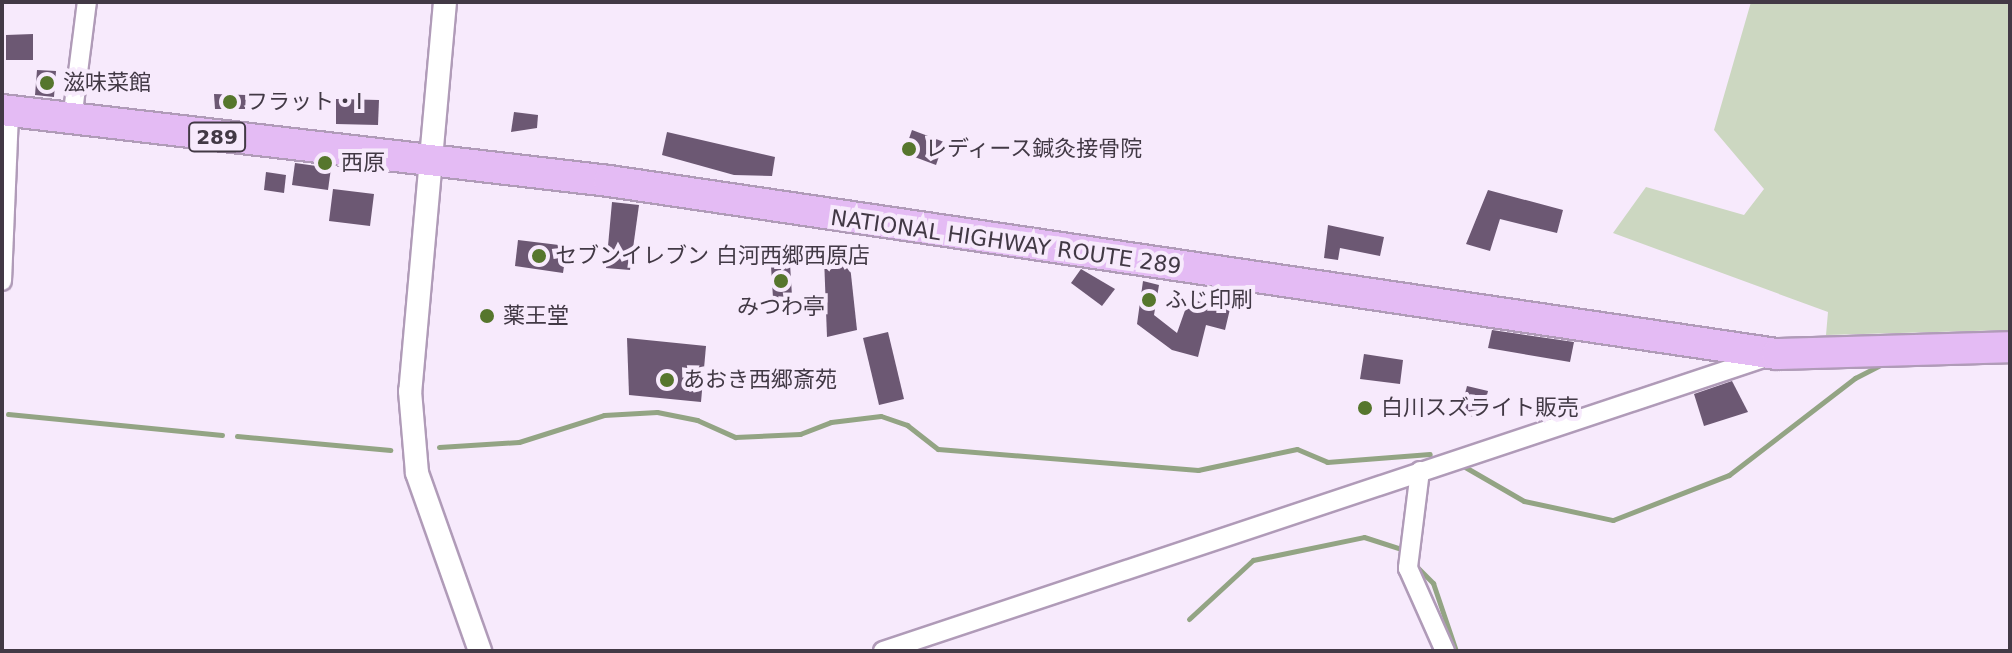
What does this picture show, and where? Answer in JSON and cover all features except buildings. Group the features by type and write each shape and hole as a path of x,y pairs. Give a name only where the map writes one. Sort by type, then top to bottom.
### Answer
{"highway":[{"name":"NATIONAL HIGHWAY ROUTE 289","path":"5,111 431,164 609,181 1777,354 2010,347"}],"street":[{"path":"72,120 87,2"},
{"path":"445,2 410,391 417,473 480,651"},
{"path":"2,281 5,111"},
{"path":"883,651 1777,354"},
{"path":"1420,471 1408,568 1445,651"}],"green space":[{"path":"1751,2 2010,2 2010,330 1826,335 1828,312 1613,233 1646,187 1744,215 1764,189 1714,130"}],"waterway":[{"path":"1465,467 1524,501 1613,520 1729,475 1855,378 1882,364"},
{"path":"439,447 519,442 604,415 657,412 697,420 735,437 800,434 831,422 881,416 907,425 938,449 1198,470 1297,449 1327,462 1430,454"},
{"path":"8,414 222,435"},
{"path":"237,436 390,450"},
{"path":"1189,619 1253,560 1364,537 1400,549"},
{"path":"1417,567 1433,583 1456,651"}],"place":[{"name":"滋味菜館","path":"47,83"},
{"name":"フラット・Ⅰ","path":"230,102"},
{"name":"レディース鍼灸接骨院","path":"909,149"},
{"name":"西原","path":"325,163"},
{"name":"セブンイレブン 白河西郷西原店","path":"539,256"},
{"name":"みつわ亭","path":"781,281"},
{"name":"ふじ印刷","path":"1149,300"},
{"name":"薬王堂","path":"487,316"},
{"name":"あおき西郷斎苑","path":"667,380"},
{"name":"白川スズライト販売","path":"1365,408"}]}
